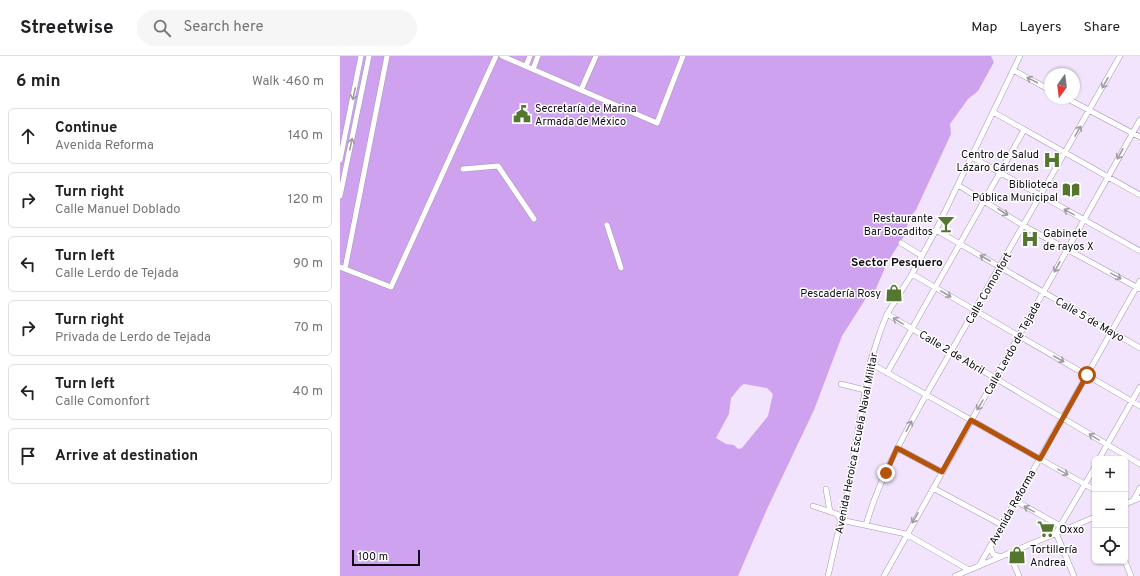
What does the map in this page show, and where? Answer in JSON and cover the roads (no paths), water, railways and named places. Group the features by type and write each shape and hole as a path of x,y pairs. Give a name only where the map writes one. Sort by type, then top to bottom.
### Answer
{"street":[{"path":"340,160 362,56"},
{"path":"340,196 368,56"},
{"path":"387,56 343,268 392,287 496,56"},
{"path":"502,56 657,123 683,56"},
{"path":"526,66 530,56"},
{"path":"533,69 538,56"},
{"path":"581,90 596,56"},
{"name":"Avenida Heroica Escuela Naval Militar","path":"828,576 841,520 870,363 887,314 912,274 936,230 1020,56"},
{"name":"Calle Comonfort","path":"866,525 874,498 897,448 974,310 1024,226 1120,56"},
{"path":"1013,70 1044,87"},
{"path":"1078,104 1140,137"},
{"path":"993,112 1140,195"},
{"name":"Calle Lerdo de Tejada","path":"884,576 906,534 996,378 1140,120"},
{"path":"887,373 1024,130"},
{"path":"972,157 1140,251"},
{"path":"463,169 498,166 534,219"},
{"path":"958,185 1024,226 1138,288"},
{"path":"607,225 621,268"},
{"name":"Calle 5 de Mayo","path":"936,230 1140,348"},
{"path":"901,244 922,256"},
{"path":"912,274 1140,406"},
{"name":"Avenida Reforma","path":"978,566 1138,288 1140,281"},
{"name":"Calle 2 de Abril","path":"887,314 1140,464"},
{"path":"870,363 1092,488"},
{"path":"841,384 865,390"},
{"path":"1101,456 1140,387"},
{"path":"897,448 942,472"},
{"path":"1056,533 1062,526 1092,472"},
{"path":"933,488 1002,525"},
{"path":"1133,501 1140,488"},
{"path":"826,489 830,512"},
{"path":"1128,503 1140,498"},
{"path":"1016,501 1067,529"},
{"path":"813,506 837,514 841,520 906,534 969,570"},
{"path":"955,576 962,575 978,566 1092,518"},
{"path":"1056,533 1074,576"},
{"path":"990,546 995,556 1002,556"},
{"path":"1009,553 1019,576"},
{"path":"1125,564 1131,576"}],"place":[{"name":"Secretaría de Marina Armada de México","path":"522,114"},
{"name":"Centro de Salud Lázaro Cárdenas","path":"1052,160"},
{"name":"Biblioteca Pública Municipal","path":"1071,190"},
{"name":"Restaurante Bar Bocaditos","path":"946,224"},
{"name":"Gabinete de rayos X","path":"1030,239"},
{"name":"Pescadería Rosy","path":"894,293"},
{"name":"Oxxo","path":"1046,529"},
{"name":"Tortillería Andrea","path":"1017,555"}],"district":[{"name":"Sector Pesquero","path":"897,262"}]}
